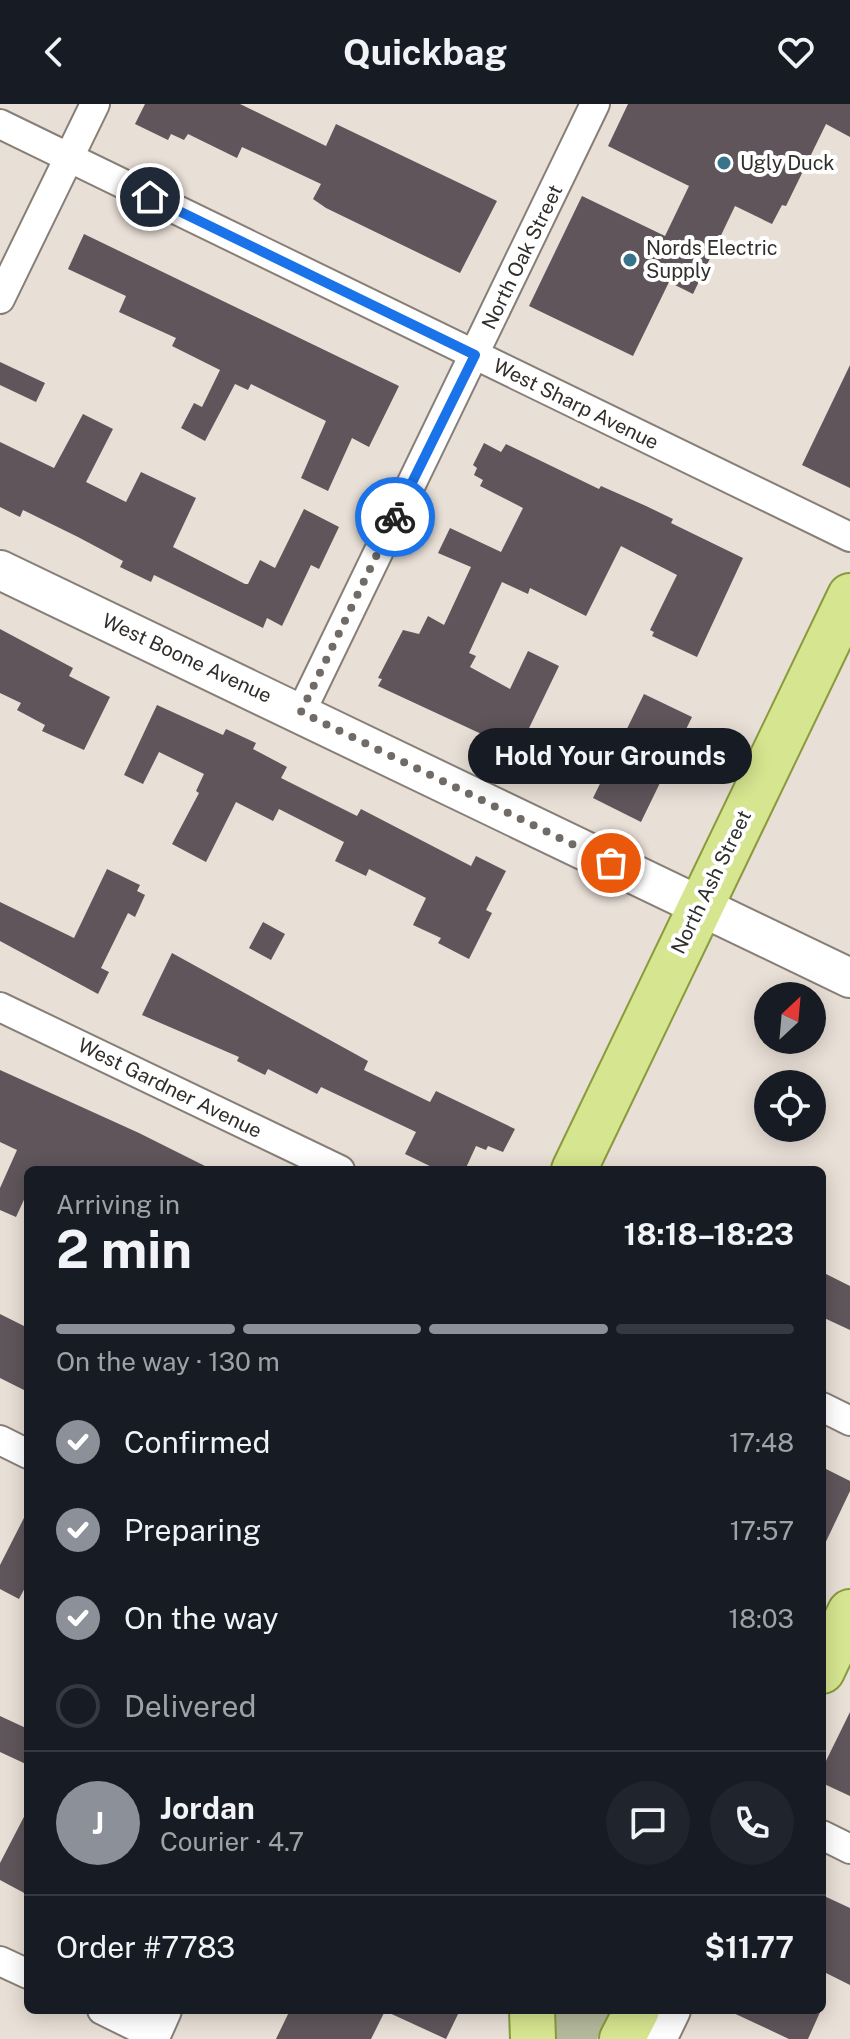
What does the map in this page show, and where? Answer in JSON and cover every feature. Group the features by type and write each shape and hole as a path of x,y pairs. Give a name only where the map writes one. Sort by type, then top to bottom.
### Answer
{"main road":[{"name":"West Boone Avenue","path":"0,570 850,978"},
{"name":"North Ash Street","path":"576,1166 850,596"},
{"path":"826,1663 850,1612"},
{"path":"532,2014 533,2039"},
{"path":"622,2039 635,2014"},
{"path":"657,2039 669,2014"}],"street":[{"path":"0,299 95,104"},
{"name":"North Oak Street","path":"301,712 595,104"},
{"name":"West Sharp Avenue","path":"0,124 850,537"},
{"name":"West Gardner Avenue","path":"0,1007 332,1166"},
{"path":"826,1409 850,1421"},
{"path":"0,1440 24,1452"},
{"path":"826,1837 850,1849"},
{"path":"0,1961 24,1972"},
{"path":"114,2014 154,2028"}],"green space":[{"path":"548,2014 609,2014 597,2039 547,2039"}],"building":[{"path":"145,104 240,104 326,146 336,124 497,201 460,273 326,208 313,199 321,184 242,147 237,158 188,134 184,140 171,134 168,140 135,124"},
{"path":"628,104 850,104 850,137 826,124 786,206 782,205 772,224 735,206 693,294 669,282 633,356 529,306 582,196 665,236 689,186 608,146"},
{"path":"84,234 399,386 369,447 352,438 328,491 301,478 326,421 251,384 248,390 235,384 205,441 181,428 194,403 202,407 220,370 172,346 176,338 119,312 126,296 68,269"},
{"path":"0,362 45,383 36,402 0,385"},
{"path":"850,365 850,488 802,465"},
{"path":"83,414 113,429 86,482 126,502 141,472 196,498 173,547 245,584 248,584 260,560 275,568 304,509 339,527 319,569 311,565 282,626 267,618 263,628 154,575 151,582 120,567 123,561 78,537 23,510 20,517 0,507 0,442 54,468"},
{"path":"484,443 501,452 506,444 599,489 601,486 673,519 671,523 743,558 697,657 652,636 654,632 650,630 677,575 621,546 586,616 530,588 528,594 502,582 469,653 476,656 470,667 510,689 528,651 559,666 518,751 378,686 382,679 378,678 403,630 419,634 428,616 444,625 471,567 438,553 450,528 501,552 523,508 480,486 483,480 474,475 477,468 473,465"},
{"path":"0,629 73,668 69,676 110,697 84,750 42,731 45,725 17,710 21,703 0,693"},
{"path":"644,694 692,717 641,822 593,798"},
{"path":"157,705 223,735 226,729 256,743 253,749 287,767 281,778 357,816 361,809 471,866 476,856 506,871 486,910 492,913 469,959 438,943 441,938 413,925 426,898 369,869 366,876 335,861 344,842 279,809 273,821 236,802 206,862 172,844 199,793 196,791 204,774 159,752 143,784 124,775"},
{"path":"107,869 140,885 137,891 145,895 135,917 128,913 101,968 109,972 98,994 0,941 0,902 74,938"},
{"path":"263,922 285,934 271,960 249,948"},
{"path":"172,953 368,1061 364,1070 430,1102 436,1091 515,1129 503,1152 488,1146 486,1150 476,1146 467,1166 430,1166 405,1154 416,1132 321,1087 317,1094 268,1069 265,1075 237,1061 239,1057 142,1015"},
{"path":"0,1070 205,1166 24,1166 24,1200 16,1217 0,1210 0,1188 17,1150 0,1142"},
{"path":"826,1274 850,1286 850,1330 826,1319"},
{"path":"0,1314 24,1326 24,1390 0,1378"},
{"path":"826,1469 850,1481 850,1491 826,1542"},
{"path":"24,1518 24,1590 19,1599 0,1589 0,1565"},
{"path":"850,1712 850,1796 826,1785 826,1761"},
{"path":"0,1716 24,1727 24,1763 0,1752"},
{"path":"24,1817 24,1893 0,1880 0,1863"},
{"path":"826,1897 850,1908 850,1985 826,1973"},
{"path":"288,2014 384,2014 371,2039 276,2039"},
{"path":"392,2014 458,2014 446,2039"},
{"path":"736,2014 819,2014 808,2039 789,2039"}],"way so far":[{"path":"395,517 301,712 611,863"}],"place":[{"name":"Ugly Duck","path":"724,163"},
{"name":"Nords Electric Supply","path":"630,260"},
{"name":"Hold Your Grounds","path":"611,863"}],"route":[{"path":"150,197 475,355 395,517"}]}
